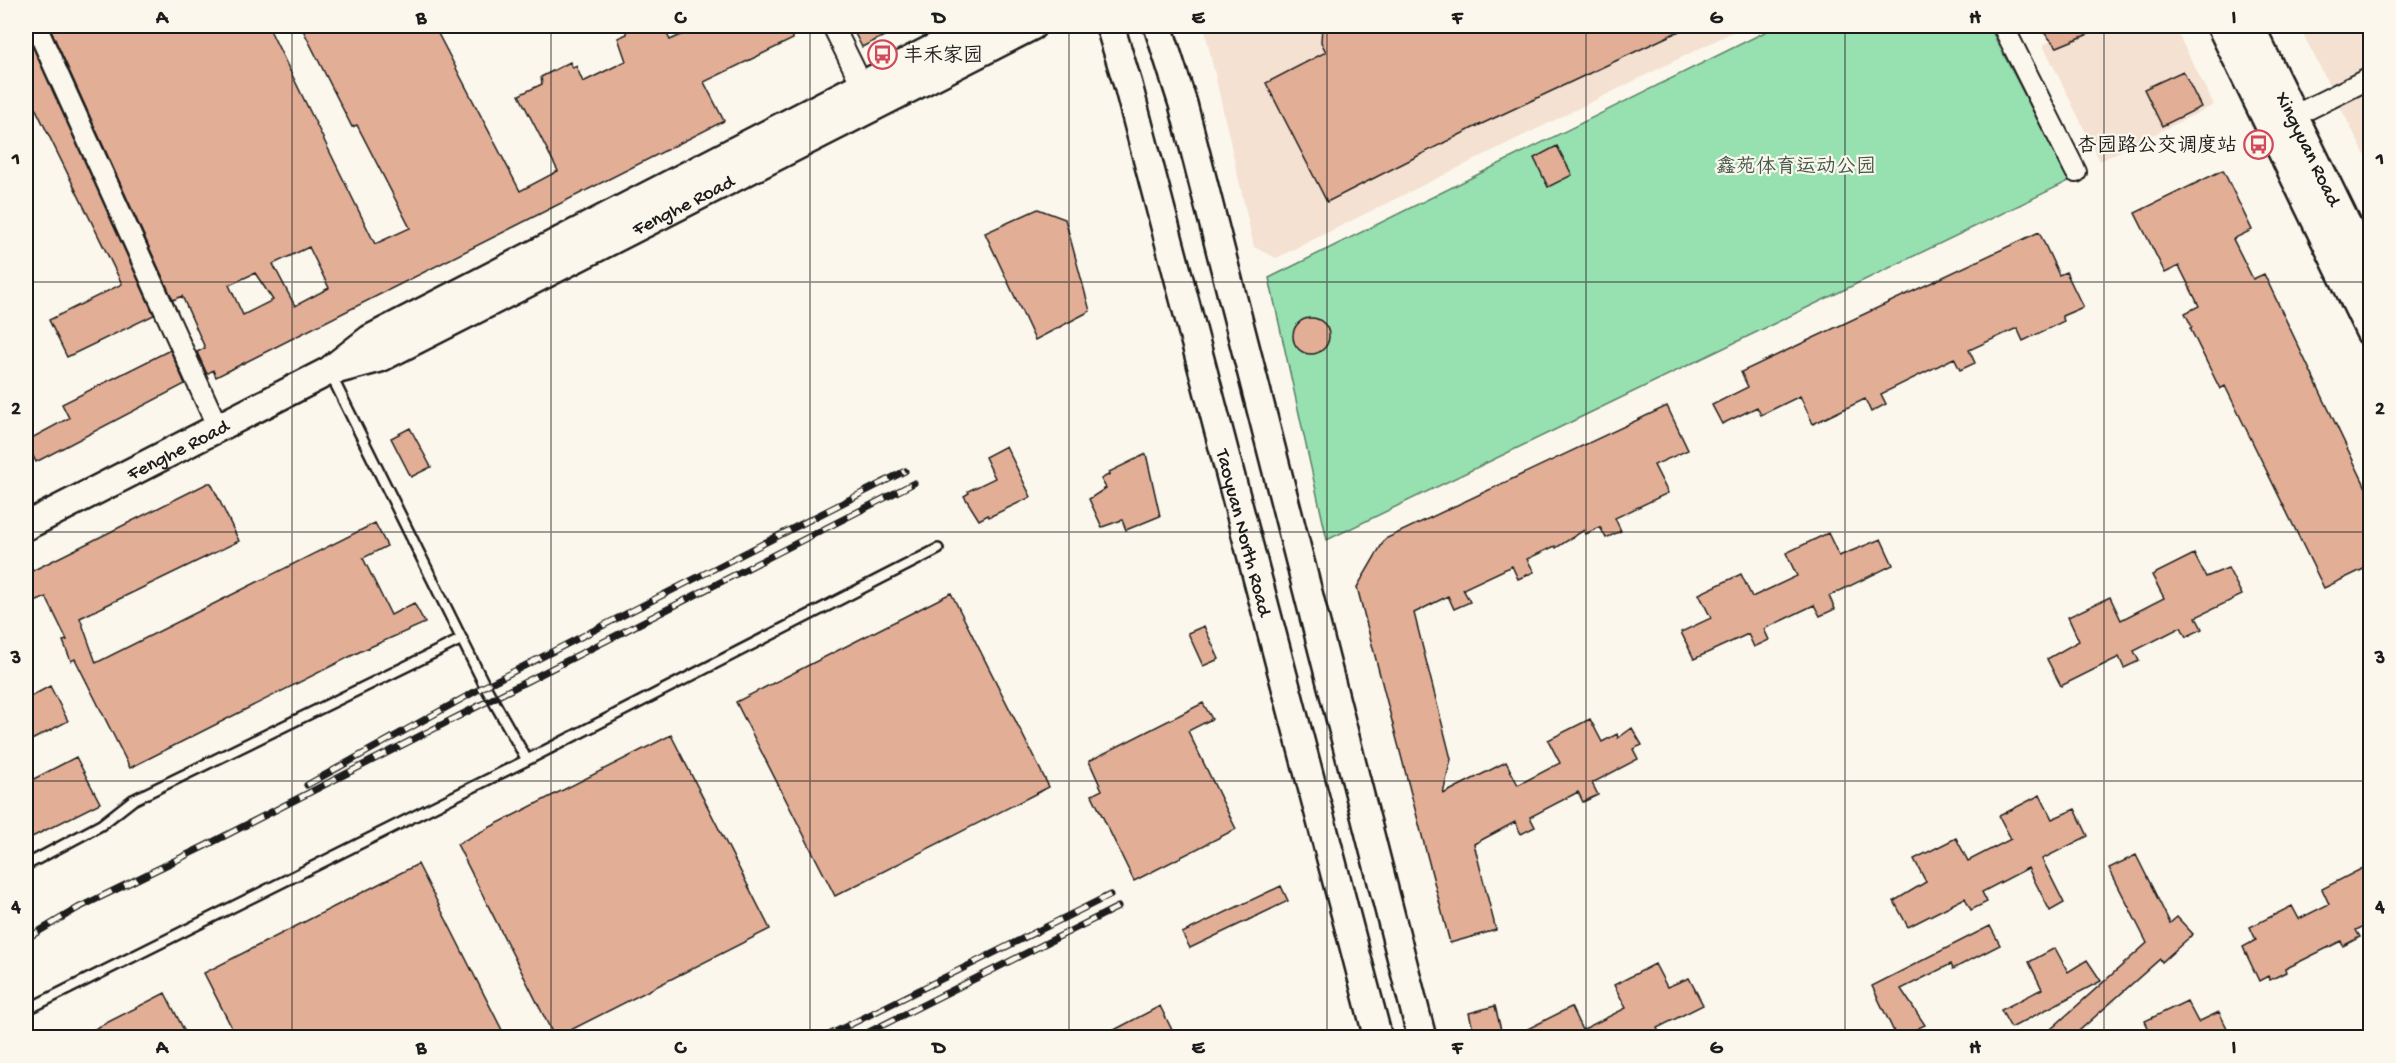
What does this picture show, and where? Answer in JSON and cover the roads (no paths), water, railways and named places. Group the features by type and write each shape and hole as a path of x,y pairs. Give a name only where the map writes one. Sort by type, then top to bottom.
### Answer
{"main road":[{"name":"Fenghe Road","path":"26,526 329,371 370,339 977,26"},
{"name":"Fenghe Road","path":"329,371 380,358 1032,26"},
{"name":"Taoyuan North Road","path":"1110,26 1267,608 1378,1038"},
{"path":"1158,26 1183,104 1422,1038"},
{"name":"Xingyuan Road","path":"2221,26 2370,332"},
{"name":"Xingyuan Road","path":"2250,26 2370,272"}],"street":[{"path":"36,26 218,428"},
{"path":"833,26 862,85"},
{"path":"2003,26 2076,172"},
{"path":"2294,116 2370,78"}],"lane":[{"path":"329,371 462,639 527,760"},
{"path":"26,1010 527,760 938,549"},
{"path":"26,865 101,825 133,800 462,639"}],"railway":[{"path":"307,785 485,686 905,471"},
{"path":"26,939 78,908 205,846 914,483"},
{"path":"823,1038 1110,895"},
{"path":"857,1038 1118,907"}],"place":[{"name":"丰禾家园","path":"882,54"},
{"name":"杏园路公交调度站","path":"2258,144"}],"park label":[{"name":"鑫苑体育运动公园","path":"1796,165"}]}
